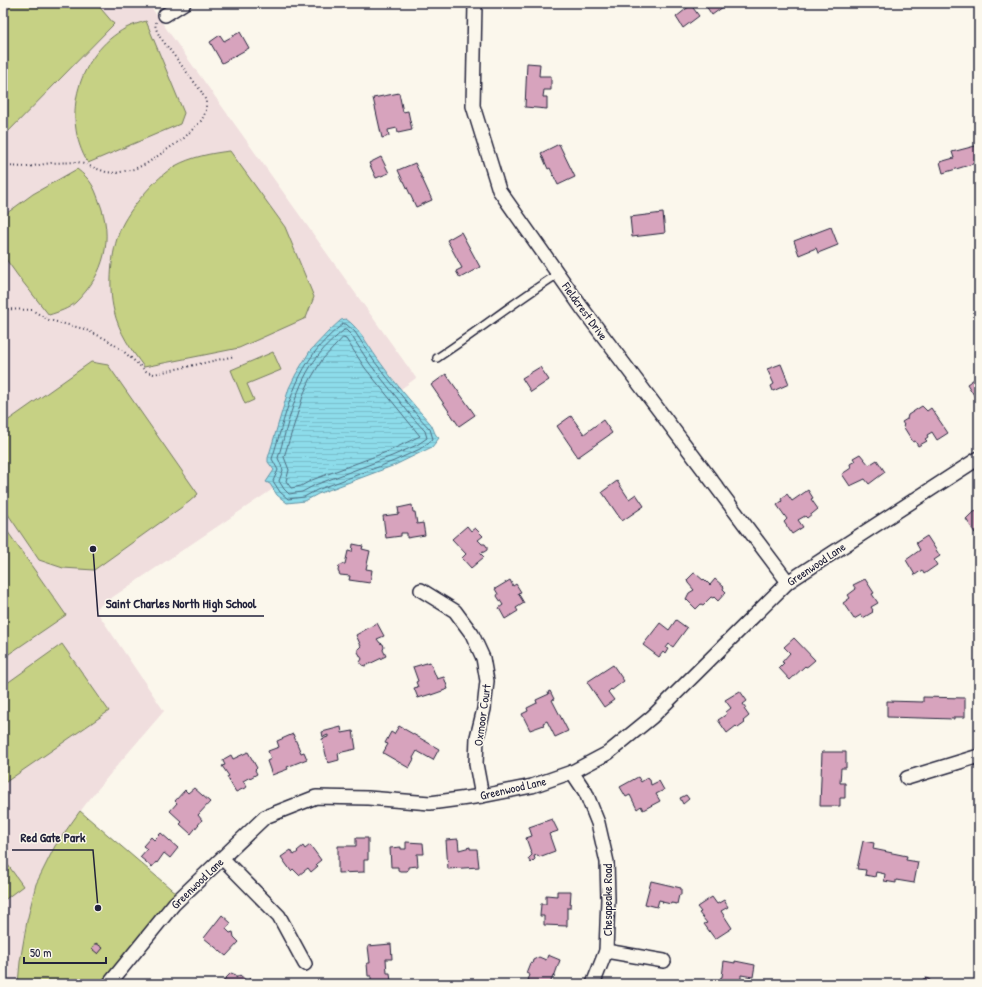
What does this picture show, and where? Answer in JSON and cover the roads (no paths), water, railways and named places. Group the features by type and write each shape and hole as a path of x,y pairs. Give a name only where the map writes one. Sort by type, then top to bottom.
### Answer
{"street":[{"path":"165,15 184,3"},
{"name":"Fieldcrest Drive","path":"475,3 473,106 499,190 582,308 788,582"},
{"name":"Greenwood Lane","path":"109,984 174,904 223,859 265,817 316,797 368,798 430,803 482,796 532,786 572,772 608,753 652,717 788,582 979,458"},
{"name":"Oxmoor Court","path":"421,590 455,611 472,634 483,658 487,681 484,709 477,737 476,764 482,796"},
{"path":"907,778 979,756"},
{"name":"Chesapeake Road","path":"572,772 586,793 598,823 608,862 606,951 593,984"},
{"path":"223,859 279,916 306,964"},
{"path":"606,951 664,961"}],"lane":[{"path":"438,358 472,335 526,294 558,274"}],"water":[{"path":"346,319 359,332 389,375 430,423 439,438 432,447 395,465 318,494 305,501 287,503 277,495 270,484 266,482 274,470 268,462 268,458 289,388 310,351 341,320"}],"place":[{"name":"Saint Charles North High School","path":"93,549"},
{"name":"Red Gate Park","path":"98,908"}]}
